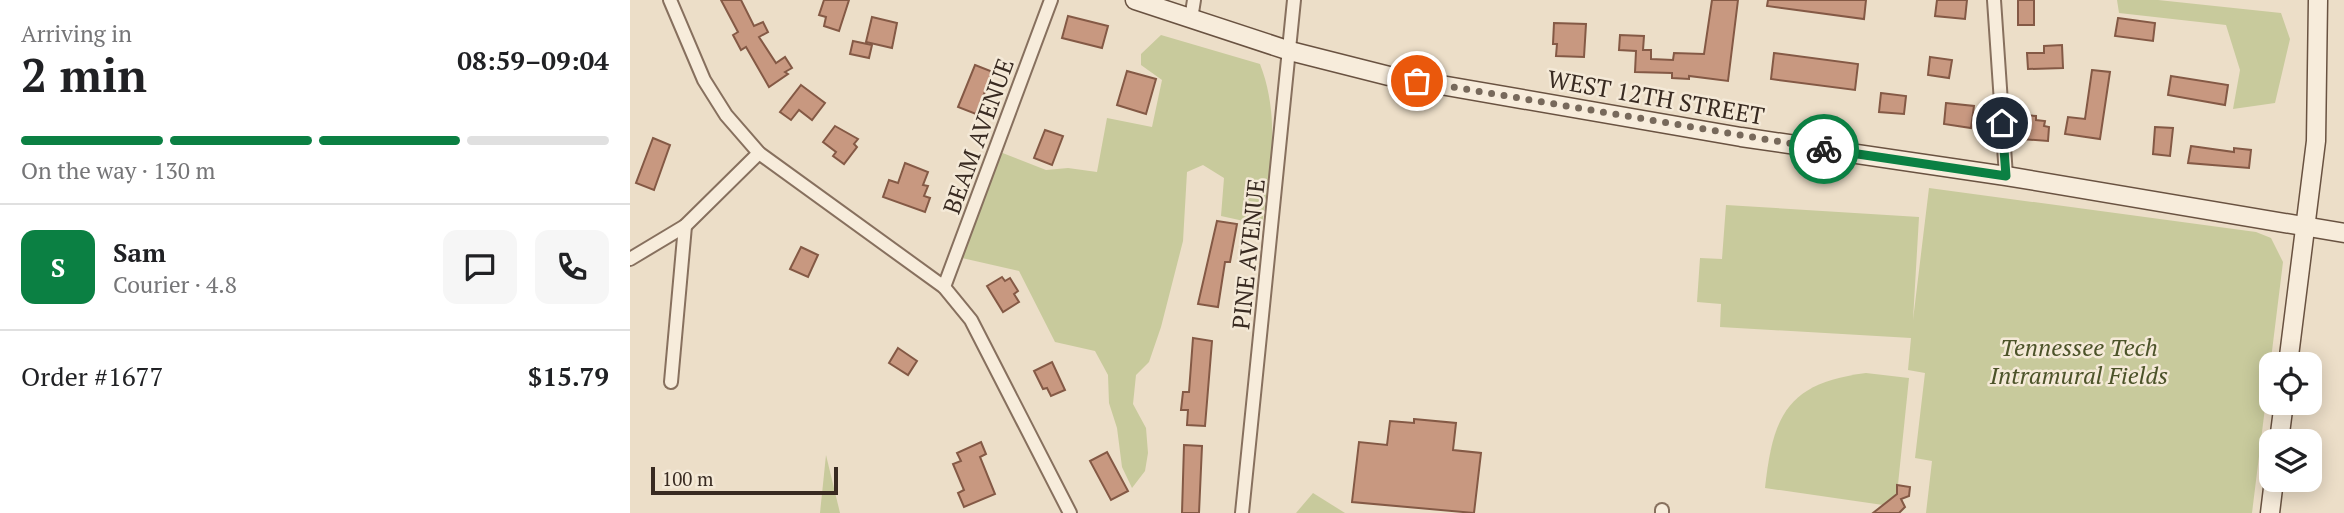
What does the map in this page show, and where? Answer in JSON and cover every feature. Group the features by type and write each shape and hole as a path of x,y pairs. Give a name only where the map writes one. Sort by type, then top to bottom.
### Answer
{"main road":[{"name":"WEST 12TH STREET","path":"1135,0 1290,51 1390,76 1741,136 2006,176 2344,233"},
{"path":"2289,352 2316,129 2318,0"},
{"path":"2270,513 2273,492"}],"street":[{"path":"670,0 704,80 726,115 759,153 944,286 977,331 1070,513"},
{"name":"BEAM AVENUE","path":"944,286 1051,0"},
{"path":"1191,19 1194,0"},
{"name":"PINE AVENUE","path":"1242,513 1294,0"},
{"path":"1994,0 2006,176"},
{"path":"630,259 685,226 759,153"},
{"path":"671,382 685,226"}],"green space":[{"path":"2117,0 2158,0 2281,13 2290,39 2275,103 2233,109 2240,70 2226,25 2119,13"},
{"path":"1161,35 1260,64 1270,104 1272,144 1262,225 1221,216 1224,178 1203,165 1187,172 1183,241 1149,362 1136,375 1133,404 1146,428 1148,453 1145,471 1132,488 1122,467 1117,428 1109,403 1108,375 1095,351 1055,342 1019,271 962,258 1000,152 1046,170 1068,168 1097,172 1107,118 1152,127 1162,80 1141,65 1141,54"},
{"name":"Tennessee Tech Intramural Fields","path":"1929,188 2256,232 2271,238 2283,262 2272,352 2259,352 2259,415 2264,415 2262,429 2259,429 2259,456 2252,513 1926,513 1932,461 1915,458 1925,373 1908,370 1911,338 1720,327 1721,304 1697,302 1700,258 1722,259 1726,205 1919,217 1913,320"},
{"path":"1866,373 1909,378 1897,494 1883,505 1765,488 1773,440 1789,407 1802,394 1818,385"},
{"path":"826,455 840,513 820,513"},
{"path":"1313,493 1345,513 1296,513"}],"building":[{"path":"721,0 741,0 754,26 763,22 768,32 759,37 776,63 785,57 792,68 785,72 788,74 769,87 746,47 741,50 733,35 738,32"},
{"path":"824,0 849,0 839,31 824,26 826,17 819,15"},
{"path":"1712,0 1738,0 1728,81 1689,76 1689,79 1672,78 1672,73 1635,72 1636,51 1619,50 1620,35 1644,36 1643,50 1651,50 1651,59 1673,60 1674,53 1704,54"},
{"path":"1768,0 1866,0 1864,19 1767,6"},
{"path":"1937,0 1967,0 1965,19 1935,16"},
{"path":"2018,0 2034,0 2034,25 2018,25"},
{"path":"1068,16 1108,26 1102,48 1062,38"},
{"path":"872,17 897,23 892,48 866,42"},
{"path":"2118,18 2155,23 2153,41 2115,36"},
{"path":"1554,23 1586,24 1584,57 1556,56 1557,44 1553,44"},
{"path":"853,41 872,45 869,58 850,54"},
{"path":"2062,45 2063,68 2028,69 2027,53 2044,53 2044,46"},
{"path":"1774,53 1858,64 1855,90 1771,79"},
{"path":"1930,57 1952,60 1949,78 1928,75"},
{"path":"975,65 993,72 976,114 958,107"},
{"path":"2092,70 2110,72 2100,139 2065,134 2068,117 2085,119"},
{"path":"1127,71 1156,79 1146,114 1117,105"},
{"path":"2171,76 2228,85 2225,105 2168,95"},
{"path":"801,85 825,103 812,120 799,110 791,120 780,112"},
{"path":"1881,93 1906,96 1904,114 1879,112"},
{"path":"1946,103 1974,106 1971,128 1944,124"},
{"path":"2024,115 2036,116 2036,120 2045,121 2044,126 2049,127 2048,141 2021,139"},
{"path":"835,126 858,139 854,144 857,147 844,164 833,156 836,152 823,142"},
{"path":"2155,127 2173,128 2170,156 2153,154"},
{"path":"1045,130 1063,136 1052,165 1034,158"},
{"path":"653,138 670,145 654,190 636,183"},
{"path":"2191,146 2234,152 2234,148 2251,150 2249,168 2188,163"},
{"path":"905,163 928,172 923,185 928,186 924,196 930,198 925,212 883,197 889,180 898,183"},
{"path":"1217,221 1237,224 1230,262 1225,262 1218,307 1198,304"},
{"path":"801,247 818,255 808,277 790,269"},
{"path":"1002,277 1005,281 1010,278 1018,291 1014,294 1019,302 1003,312 987,286"},
{"path":"1193,338 1212,341 1205,426 1187,425 1188,410 1181,410 1183,392 1189,392"},
{"path":"898,348 917,361 908,375 889,363"},
{"path":"1052,362 1065,390 1051,396 1047,388 1043,389 1034,371"},
{"path":"1414,419 1456,423 1453,450 1481,453 1474,513 1352,502 1359,442 1387,445 1390,421 1414,423"},
{"path":"981,442 986,454 980,457 995,494 964,507 958,493 964,490 953,464 961,461 957,453"},
{"path":"1184,445 1202,446 1199,513 1182,513"},
{"path":"1107,452 1128,491 1111,500 1090,461"},
{"path":"1897,485 1910,487 1909,496 1901,499 1905,507 1899,513 1873,513 1897,494"}],"way so far":[{"path":"1417,81 1824,149"}],"route":[{"path":"1824,149 2006,176 2002,123"}]}
